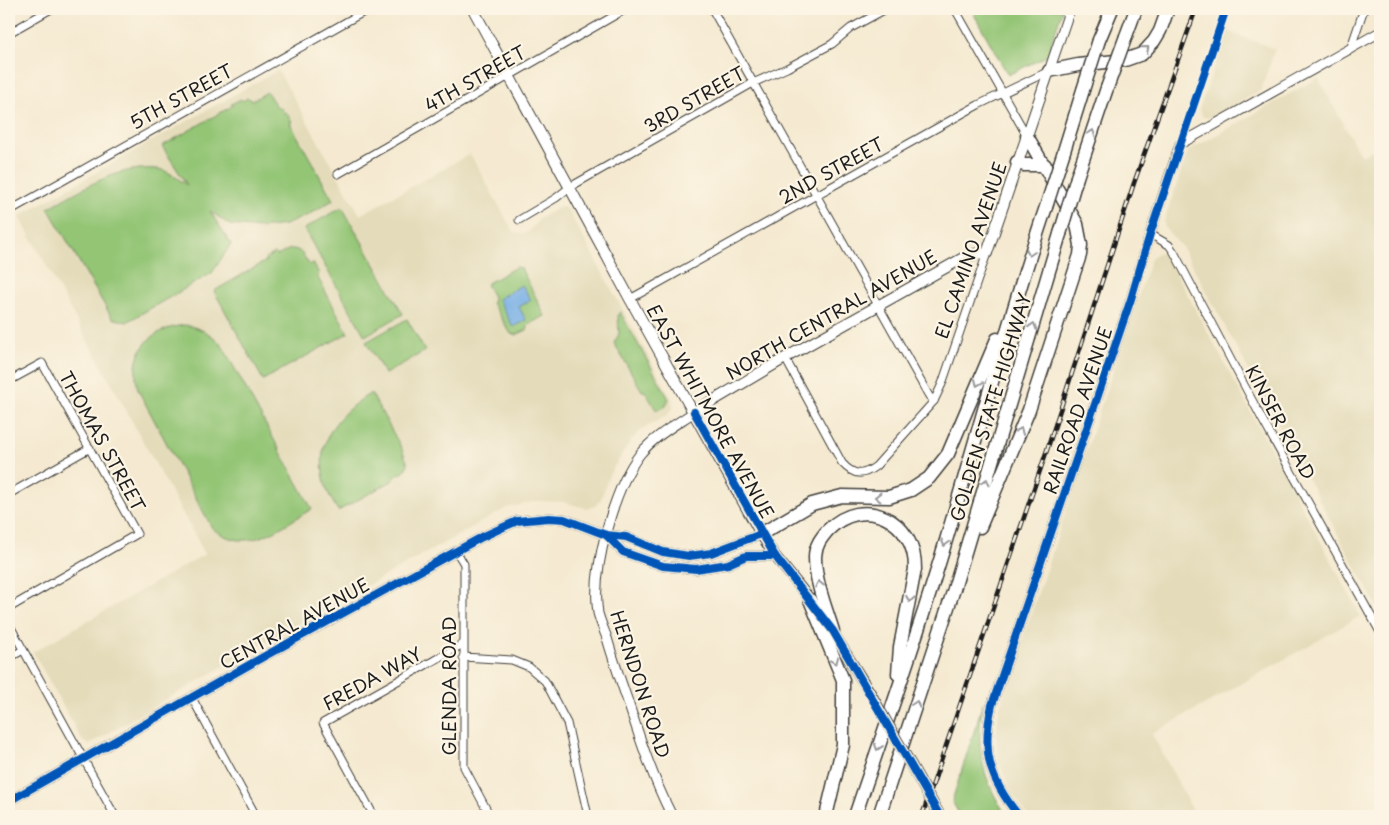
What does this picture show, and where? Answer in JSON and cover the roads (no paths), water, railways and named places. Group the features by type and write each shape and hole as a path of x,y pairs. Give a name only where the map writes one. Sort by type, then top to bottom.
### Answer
{"highway":[{"name":"GOLDEN STATE HIGHWAY","path":"855,816 944,548 1018,290 1082,90 1112,9"},
{"name":"GOLDEN STATE HIGHWAY","path":"879,816 954,590 1077,177 1136,9"},
{"path":"1049,71 1078,65 1125,60 1142,54 1160,31 1168,9"},
{"path":"954,590 1029,410 1080,255 1081,245 1077,224 1027,136"},
{"path":"1017,162 1024,165 1044,165"},
{"path":"761,534 812,504 842,496 889,497 911,490 929,478 948,454 1018,290"},
{"path":"833,631 820,591 816,570 815,556 817,546 822,536 836,522 846,517 860,513 876,514 886,518 902,529 913,548 915,559 915,569 900,647 897,692"},
{"path":"810,600 843,680 843,745 826,816"}],"main road":[{"name":"EAST WHITMORE AVENUE","path":"472,9 761,534 775,556 833,631 940,816"},
{"name":"EL CAMINO AVENUE","path":"987,253 1049,71"},
{"name":"NORTH CENTRAL AVENUE","path":"694,412 785,358 963,258 987,253"}],"street":[{"path":"9,33 51,9"},
{"name":"5TH STREET","path":"9,211 209,97 369,9"},
{"name":"4TH STREET","path":"338,174 626,9"},
{"path":"712,9 878,306 929,396 934,401"},
{"name":"3RD STREET","path":"519,220 556,198 570,187 753,83 787,68 832,44 851,28 886,9"},
{"path":"956,9 1027,136"},
{"name":"EL CAMINO AVENUE","path":"1049,71 1070,9"},
{"name":"RAILROAD AVENUE","path":"1019,816 998,788 993,774 989,756 988,722 992,705 1131,299 1150,234 1226,9"},
{"path":"1350,50 1364,9"},
{"path":"1180,144 1380,32"},
{"name":"2ND STREET","path":"630,299 978,104 1049,71"},
{"name":"KINSER ROAD","path":"1150,234 1169,245 1174,252 1262,420 1380,632"},
{"name":"EL CAMINO AVENUE","path":"785,358 842,463 849,470 859,474 867,473 876,466 934,401 942,384 987,253"},
{"name":"THOMAS STREET","path":"9,381 42,363 137,534 9,608"},
{"name":"HERNDON ROAD","path":"672,816 664,801 640,739 598,613 597,576 606,535 618,496 632,466 640,454 663,432 694,412"},
{"path":"9,494 90,448"},
{"name":"CENTRAL AVENUE","path":"9,802 456,551 508,525 533,519 564,519 606,535"},
{"path":"606,535 626,537 663,552 689,556 712,553 761,534"},
{"path":"606,535 623,552 663,566 696,569 728,564 746,556 775,556"},
{"name":"GLENDA ROAD","path":"456,551 464,564 464,767 490,816"},
{"path":"9,624 114,816"},
{"name":"FREDA WAY","path":"374,816 323,723 463,644"},
{"path":"9,658 23,650"},
{"path":"463,657 512,660 529,667 545,682 567,723 588,816"},
{"path":"192,698 256,816"}],"water":[{"path":"522,285 531,300 519,307 526,320 513,327 498,299"}],"railway":[{"path":"922,816 1045,456 1134,183 1196,9"}]}
